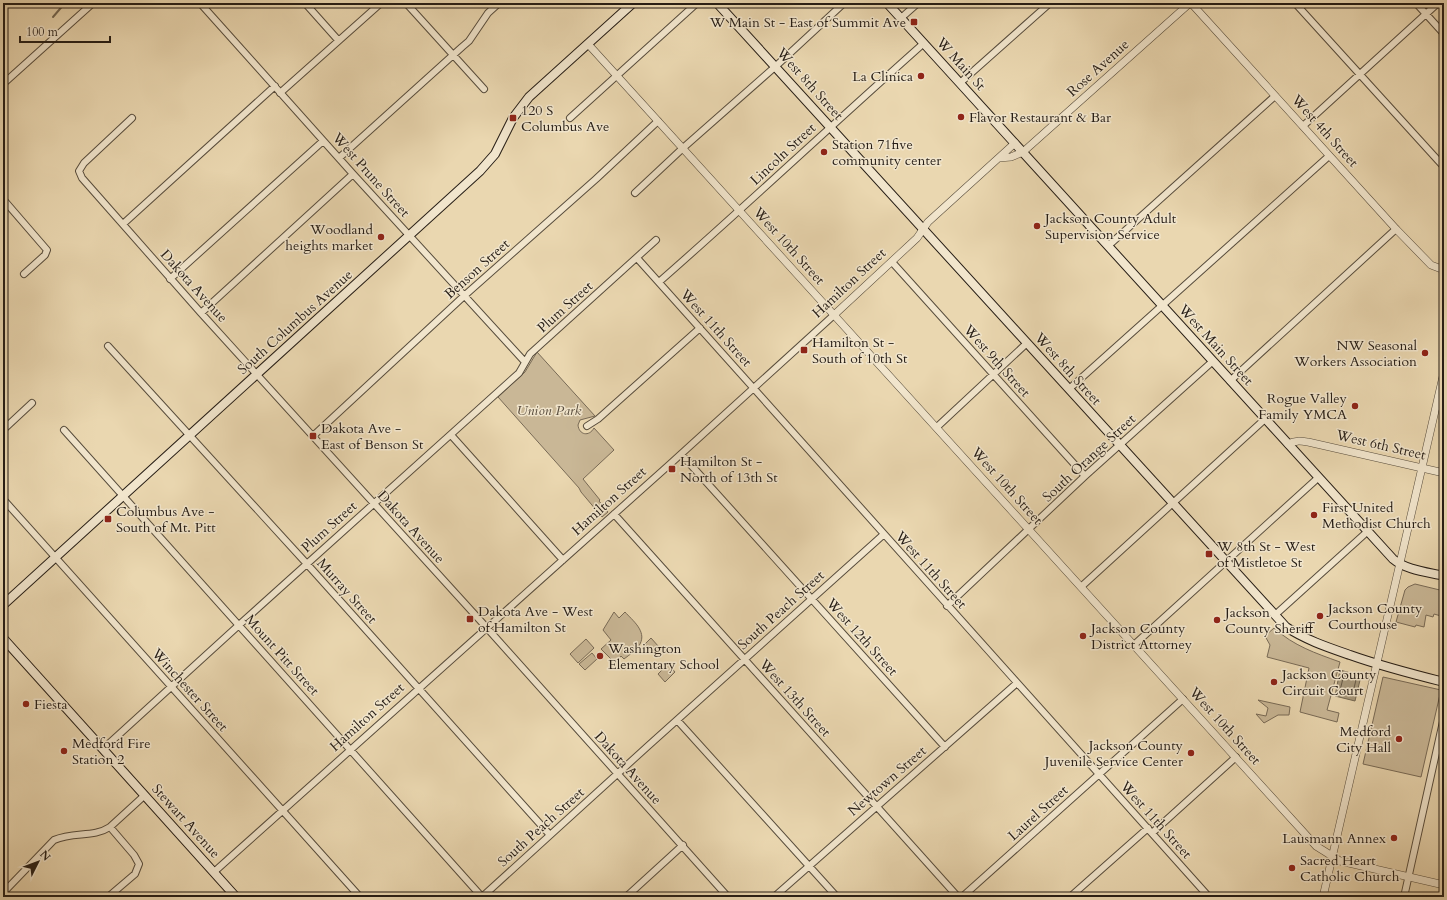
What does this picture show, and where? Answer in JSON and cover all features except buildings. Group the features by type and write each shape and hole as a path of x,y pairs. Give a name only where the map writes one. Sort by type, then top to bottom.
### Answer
{"main road":[{"name":"South Columbus Avenue","path":"3,605 481,171 495,154 513,118 524,103 633,3"},
{"name":"West 8th Street","path":"718,3 1286,627 1305,638 1324,646 1376,664 1444,682"},
{"name":"W Main St","path":"887,3 1015,143"},
{"name":"West Main Street","path":"1015,143 1265,419 1399,564"},
{"path":"1399,564 1444,576"},
{"name":"Stewart Avenue","path":"3,638 236,897"}],"street":[{"path":"3,84 93,3"},
{"name":"West Prune Street","path":"200,3 323,141 525,362"},
{"path":"305,3 338,40"},
{"path":"280,93 381,3"},
{"path":"406,3 484,89"},
{"path":"339,158 469,41 482,21 499,3"},
{"path":"570,118 697,3"},
{"path":"635,193 844,3"},
{"path":"901,18 918,3"},
{"path":"960,83 1050,3"},
{"name":"West 4th Street","path":"1190,3 1396,229 1431,265 1444,270"},
{"name":"Rose Avenue","path":"1023,152 1190,3"},
{"path":"1295,3 1444,167"},
{"path":"1416,3 1444,34"},
{"path":"1302,126 1438,3"},
{"name":"Lincoln Street","path":"659,282 740,211 831,126 924,43"},
{"name":"West 10th Street","path":"588,44 1135,644 1316,846 1340,861 1444,885"},
{"path":"122,224 275,86"},
{"path":"1108,246 1275,96"},
{"name":"Dakota Avenue","path":"132,118 84,163 79,171 82,178 201,313 487,628 617,774 683,845 728,897"},
{"name":"Benson Street","path":"313,436 464,296 596,179 658,121"},
{"path":"170,278 323,141"},
{"name":"Hamilton Street","path":"214,872 754,388 892,262 917,238 928,222 1015,143"},
{"path":"999,158 1023,152"},
{"path":"1069,389 1329,156"},
{"path":"201,313 353,174"},
{"path":"3,199 47,250 45,255 24,274"},
{"path":"1230,380 1396,229"},
{"name":"Plum Street","path":"103,749 519,373 530,354 656,240"},
{"name":"West 11th Street","path":"637,258 883,535 1209,897"},
{"name":"West 9th Street","path":"892,262 1085,476"},
{"path":"587,426 598,419 700,328"},
{"path":"937,427 1027,343"},
{"name":"Murray Street","path":"108,346 307,564 550,835"},
{"name":"South Orange Street","path":"947,606 1085,476 1213,361"},
{"path":"1323,897 1444,372"},
{"path":"3,430 32,403"},
{"path":"1082,586 1265,419"},
{"name":"Mount Pitt Street","path":"64,430 482,897"},
{"path":"451,434 563,560"},
{"name":"West 6th Street","path":"1288,444 1300,441 1308,442 1444,474"},
{"name":"West 12th Street","path":"681,454 945,747"},
{"path":"1135,644 1319,477"},
{"name":"Winchester Street","path":"3,499 360,897"},
{"name":"West 13th Street","path":"614,514 958,897"},
{"path":"1275,616 1368,531"},
{"name":"South Peach Street","path":"482,897 811,598 883,535"},
{"name":"Newtown Street","path":"774,897 1016,683"},
{"name":"Laurel Street","path":"962,897 1183,699"},
{"path":"1404,897 1444,717"},
{"path":"677,720 837,897"},
{"path":"1152,833 1236,757"},
{"path":"3,893 54,840 71,834 96,833 104,831 145,795"},
{"path":"108,897 135,874 139,864 134,855 110,827"},
{"path":"1070,897 1148,828"},
{"path":"626,897 683,845"}],"green space":[{"name":"Union Park","path":"537,352 595,416 580,420 578,425 580,431 587,434 594,428 614,450 583,479 608,512 602,517 579,488 498,397 525,372"},
{"path":"1415,584 1444,591 1444,619 1440,618 1441,616 1434,614 1433,617 1426,615 1424,627 1416,625 1415,627 1396,622 1405,590"},
{"path":"614,612 619,618 625,612 638,626 642,635 642,639 637,648 624,659 621,656 615,663 601,649 611,640 603,630"},
{"path":"1274,628 1289,640 1313,652 1340,662 1327,710 1339,713 1337,722 1300,712 1309,668 1267,657 1270,645 1265,636"},
{"path":"651,638 659,647 652,654 644,645"},
{"path":"586,639 594,648 578,663 570,654"},
{"path":"592,653 597,659 585,670 579,664"},
{"path":"668,664 675,672 665,682 658,674"},
{"path":"1383,677 1441,690 1421,777 1363,764"},
{"path":"1258,700 1290,707 1289,715 1278,715 1264,723 1256,714 1266,716 1268,708"}],"water":[{"path":"1340,670 1361,676 1355,701 1335,696"}],"waterway":[{"path":"53,17 65,3"}],"place":[{"name":"W Main St - East of Summit Ave","path":"914,22"},
{"name":"La Clinica","path":"921,76"},
{"name":"Flavor Restaurant & Bar","path":"961,117"},
{"name":"120 S Columbus Ave","path":"513,118"},
{"name":"Station 71five community center","path":"824,152"},
{"name":"Jackson County Adult Supervision Service","path":"1037,226"},
{"name":"Woodland heights market","path":"381,237"},
{"name":"Hamilton St - South of 10th St","path":"804,350"},
{"name":"NW Seasonal Workers Association","path":"1425,353"},
{"name":"Rogue Valley Family YMCA","path":"1355,406"},
{"name":"Dakota Ave - East of Benson St","path":"313,436"},
{"name":"Hamilton St - North of 13th St","path":"672,469"},
{"name":"First United Methodist Church","path":"1314,515"},
{"name":"Columbus Ave - South of Mt. Pitt","path":"108,519"},
{"name":"W 8th St - West of Mistletoe St","path":"1209,554"},
{"name":"Jackson County Courthouse","path":"1320,616"},
{"name":"Dakota Ave - West of Hamilton St","path":"470,619"},
{"name":"Jackson County Sheriff","path":"1217,620"},
{"name":"Jackson County District Attorney","path":"1083,636"},
{"name":"Washington Elementary School","path":"600,656"},
{"name":"Jackson County Circuit Court","path":"1274,682"},
{"name":"Fiesta","path":"26,704"},
{"name":"Medford City Hall","path":"1399,739"},
{"name":"Medford Fire Station 2","path":"64,751"},
{"name":"Jackson County Juvenile Service Center","path":"1191,753"},
{"name":"Lausmann Annex","path":"1394,838"},
{"name":"Sacred Heart Catholic Church","path":"1292,868"}]}
